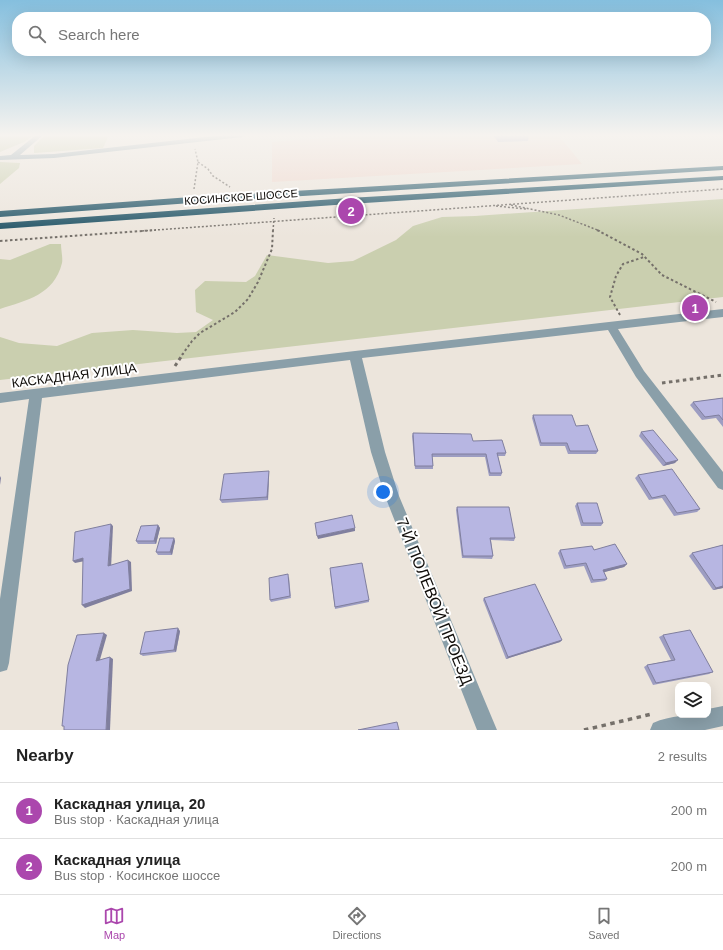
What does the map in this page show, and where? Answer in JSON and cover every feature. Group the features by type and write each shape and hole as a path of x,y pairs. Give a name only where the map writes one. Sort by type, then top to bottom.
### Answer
{"highway":[{"name":"КОСИНСКОЕ ШОССЕ","path":"0,214 199,200 706,169"},
{"name":"КОСИНСКОЕ ШОССЕ","path":"0,226 341,201 723,178"}],"street":[{"name":"КАСКАДНАЯ УЛИЦА","path":"0,398 355,355 723,313"},
{"path":"611,326 648,385 723,483"},
{"name":"7-Й ПОЛЕВОЙ ПРОЕЗД","path":"355,355 378,452 392,496 487,730"},
{"path":"0,663 36,394"},
{"path":"668,725 723,716"}],"path":[{"path":"194,189 197,169"},
{"path":"208,169 213,176 230,187"},
{"path":"0,240 723,189"},
{"path":"507,204 559,215 616,239 640,253 661,275 677,284 698,292 717,303"},
{"path":"491,205 519,209 532,209"},
{"path":"166,378 192,341 234,312 248,299 258,282 272,249 274,220"},
{"path":"622,317 610,297 616,276 623,264 644,257"},
{"path":"648,385 723,375"},
{"path":"584,730 668,725"}],"shaded area":[{"path":"272,169 495,169 272,182"}],"green space":[{"path":"0,169 18,169 0,184"},
{"path":"723,199 723,297 0,380 0,337 19,343 57,346 92,333 133,330 177,333 196,332 213,320 196,312 195,290 205,281 246,282 255,276 267,255 328,263 353,261 396,240 413,226 442,217"},
{"path":"50,244 61,244 62,256 62,263 53,282 38,295 20,303 0,309 0,259 10,260"}],"building":[{"path":"723,398 723,420 719,415 705,417 693,402"},
{"path":"533,415 572,415 576,426 588,425 598,451 570,451 567,443 541,443"},
{"path":"653,430 678,460 666,463 641,432"},
{"path":"413,433 471,434 473,441 502,440 506,453 497,453 502,473 490,473 486,454 432,454 433,466 415,466"},
{"path":"672,469 700,509 677,513 665,495 652,498 638,475"},
{"path":"269,471 267,497 220,500 224,474"},
{"path":"577,503 597,503 603,523 583,523"},
{"path":"457,507 509,507 515,538 490,538 493,556 463,556"},
{"path":"352,515 355,528 317,536 315,523"},
{"path":"111,524 108,566 128,560 130,589 82,605 83,558 73,561 75,532"},
{"path":"158,525 154,541 136,541 141,526"},
{"path":"160,538 174,538 170,552 156,552"},
{"path":"615,544 627,564 603,570 607,579 593,580 586,563 566,566 560,550 592,546 594,550"},
{"path":"723,545 723,586 716,588 692,553"},
{"path":"362,563 369,600 335,607 330,568"},
{"path":"288,574 290,596 270,600 269,578"},
{"path":"535,584 562,640 508,657 484,598"},
{"path":"178,628 174,650 140,654 145,632"},
{"path":"690,630 713,672 656,683 647,665 675,660 663,635"},
{"path":"104,633 96,661 110,657 106,730 64,730 64,726 62,726 68,665 77,635"},
{"path":"397,722 399,730 358,730"}],"place":[{"name":"Каскадная улица","path":"351,211"},
{"name":"Каскадная улица, 20","path":"695,308"}]}
